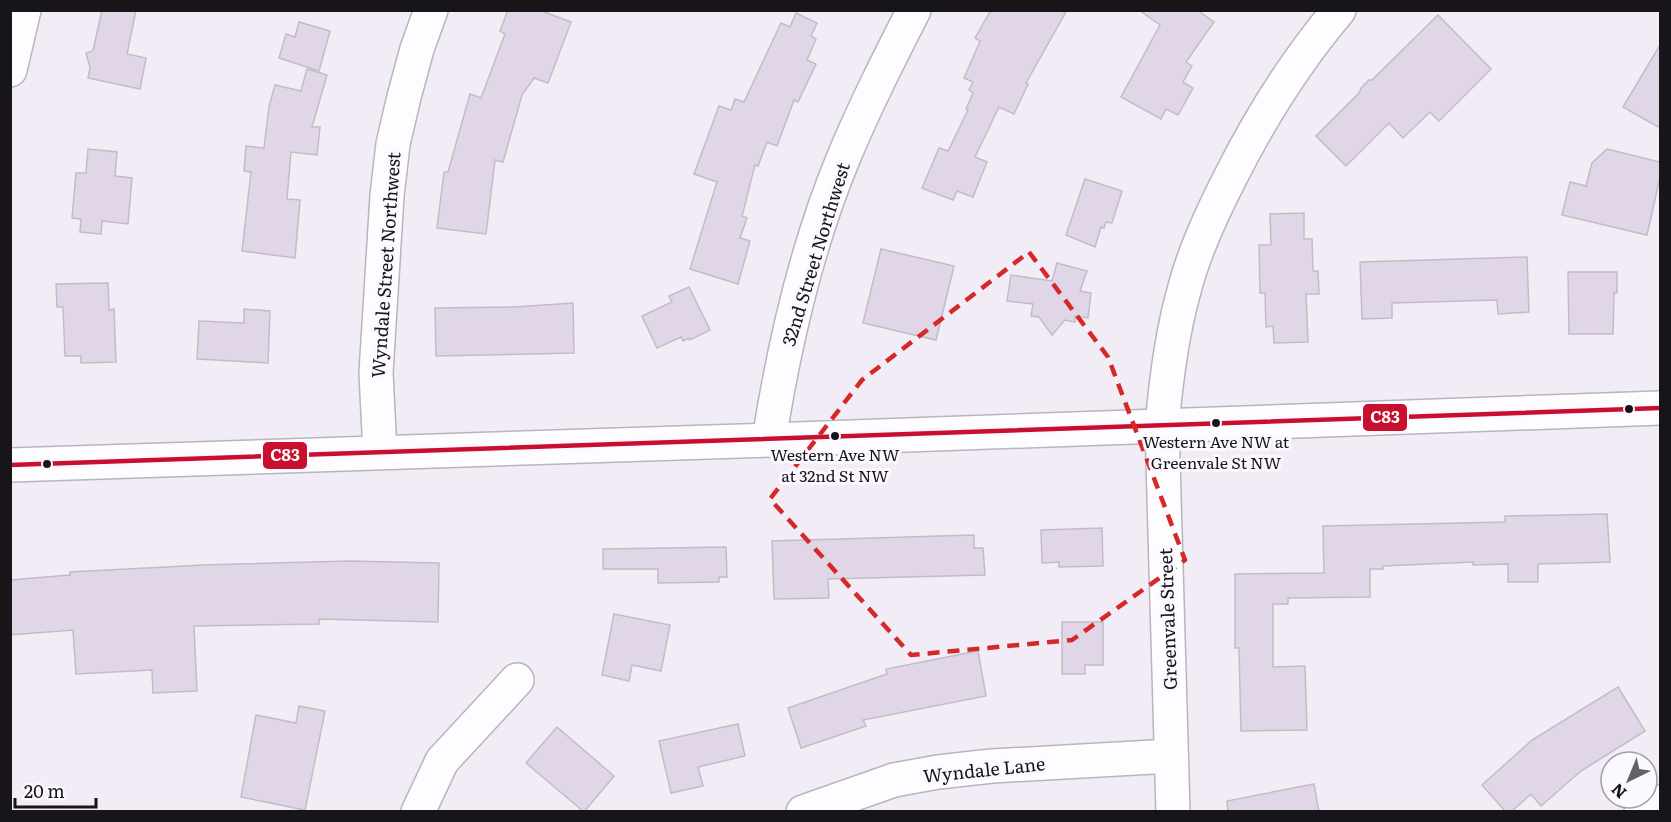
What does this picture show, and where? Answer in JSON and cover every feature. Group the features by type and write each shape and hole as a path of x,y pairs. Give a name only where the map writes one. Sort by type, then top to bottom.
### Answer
{"street":[{"path":"10,70 24,10"},
{"name":"Wyndale Street Northwest","path":"380,452 376,373 382,253 392,155 414,59 431,10"},
{"name":"32nd Street Northwest","path":"769,440 777,388 788,341 824,212 843,159 914,10"},
{"name":"Greenvale Street","path":"1173,812 1162,426 1166,377 1178,315 1197,250 1212,213 1249,141 1286,79 1339,10"},
{"path":"10,465 1660,408"},
{"path":"418,812 442,761 518,680"},
{"name":"Wyndale Lane","path":"803,812 894,780 938,772 992,766 1171,756"},
{"path":"1641,812 1660,802"}],"highlighted area":[{"path":"1029,252 1108,357 1185,560 1072,640 911,655 770,499 862,380"}],"building":[{"path":"102,10 136,10 127,54 146,58 140,89 88,78 90,68 86,53 93,51"},
{"path":"508,10 539,10 571,22 548,83 534,78 522,95 503,162 495,160 486,234 437,228 444,172 448,172 470,94 481,98 505,34 500,31"},
{"path":"991,10 1067,10 1026,83 1028,84 1014,114 999,107 975,157 987,162 973,197 957,191 953,200 922,188 939,148 948,151 968,110 966,109 973,93 969,90 973,82 964,78 980,41 975,38"},
{"path":"1139,10 1197,10 1214,22 1186,62 1192,66 1183,82 1193,88 1178,115 1166,109 1161,119 1121,97 1160,25"},
{"path":"796,13 817,23 811,36 816,39 807,60 816,64 798,102 794,100 777,146 767,142 758,166 755,165 742,216 747,218 740,238 750,241 738,284 690,269 717,182 694,174 719,106 731,110 735,99 744,102 781,23 790,27"},
{"path":"1438,15 1491,69 1439,121 1430,112 1403,138 1389,123 1346,166 1316,136 1369,80 1372,80"},
{"path":"299,22 330,31 319,71 279,58 286,34 295,37"},
{"path":"1660,45 1660,128 1623,107"},
{"path":"307,69 327,75 312,127 320,127 317,155 291,152 287,199 300,200 295,258 242,251 251,172 244,171 246,146 264,148 269,107 275,85 301,91"},
{"path":"88,149 117,152 115,176 132,178 128,224 102,221 101,234 80,232 81,219 72,218 76,173 86,173"},
{"path":"1607,149 1660,162 1660,177 1647,235 1562,215 1570,182 1586,186 1592,163"},
{"path":"1085,179 1122,191 1112,223 1106,222 1104,228 1101,227 1095,247 1066,235"},
{"path":"1304,213 1304,239 1312,239 1313,271 1318,271 1319,294 1306,294 1308,342 1274,343 1273,326 1266,327 1265,293 1260,293 1259,245 1271,245 1270,214"},
{"path":"881,249 954,266 936,340 863,323"},
{"path":"1527,257 1529,312 1498,314 1497,300 1392,303 1392,318 1362,319 1360,262"},
{"path":"1057,263 1087,271 1080,291 1091,293 1088,318 1075,316 1075,322 1065,320 1052,335 1039,317 1031,316 1033,304 1007,301 1011,275 1052,281"},
{"path":"1568,272 1617,272 1613,334 1569,334"},
{"path":"108,283 109,310 114,309 116,362 81,363 81,356 65,356 63,307 57,307 56,284"},
{"path":"689,287 710,330 690,340 689,338 683,341 681,337 657,348 642,316 672,302 669,296"},
{"path":"573,303 574,353 436,356 435,308 514,307"},
{"path":"244,309 270,311 268,363 197,359 199,321 244,323"},
{"path":"1607,514 1610,562 1538,564 1538,582 1508,582 1508,564 1473,565 1473,562 1383,566 1383,569 1370,569 1370,597 1288,598 1288,604 1273,604 1273,667 1305,666 1307,730 1241,731 1239,648 1235,648 1235,574 1324,573 1323,526 1505,522 1505,516"},
{"path":"1102,528 1103,566 1059,567 1059,562 1042,563 1041,530"},
{"path":"974,535 974,548 983,548 985,575 828,579 829,598 774,599 772,541"},
{"path":"726,547 727,577 719,577 719,582 658,583 658,569 603,569 603,549"},
{"path":"349,561 439,563 438,622 319,619 319,624 194,626 197,691 153,693 152,670 76,674 73,630 10,635 10,580 70,575 70,572"},
{"path":"614,614 670,625 661,671 632,665 629,681 602,675"},
{"path":"1062,622 1103,622 1103,665 1085,665 1085,674 1062,674"},
{"path":"978,651 986,696 863,720 866,726 801,748 788,708 887,674 886,669"},
{"path":"1618,687 1645,731 1615,750 1599,750 1599,760 1581,771 1541,806 1531,794 1511,812 1506,812 1482,785 1532,740"},
{"path":"299,706 325,711 305,810 241,797 256,715 296,723"},
{"path":"738,724 745,756 698,767 703,786 671,793 659,741"},
{"path":"557,727 614,776 584,812 526,763"},
{"path":"1314,784 1319,812 1228,812 1227,801"}],"transit line":[{"name":"C83","path":"10,465 1660,408"}],"place":[{"name":"Western Ave NW at Greenvale St NW","path":"1216,423"},
{"name":"Western Ave NW at 32nd St NW","path":"835,436"}]}
